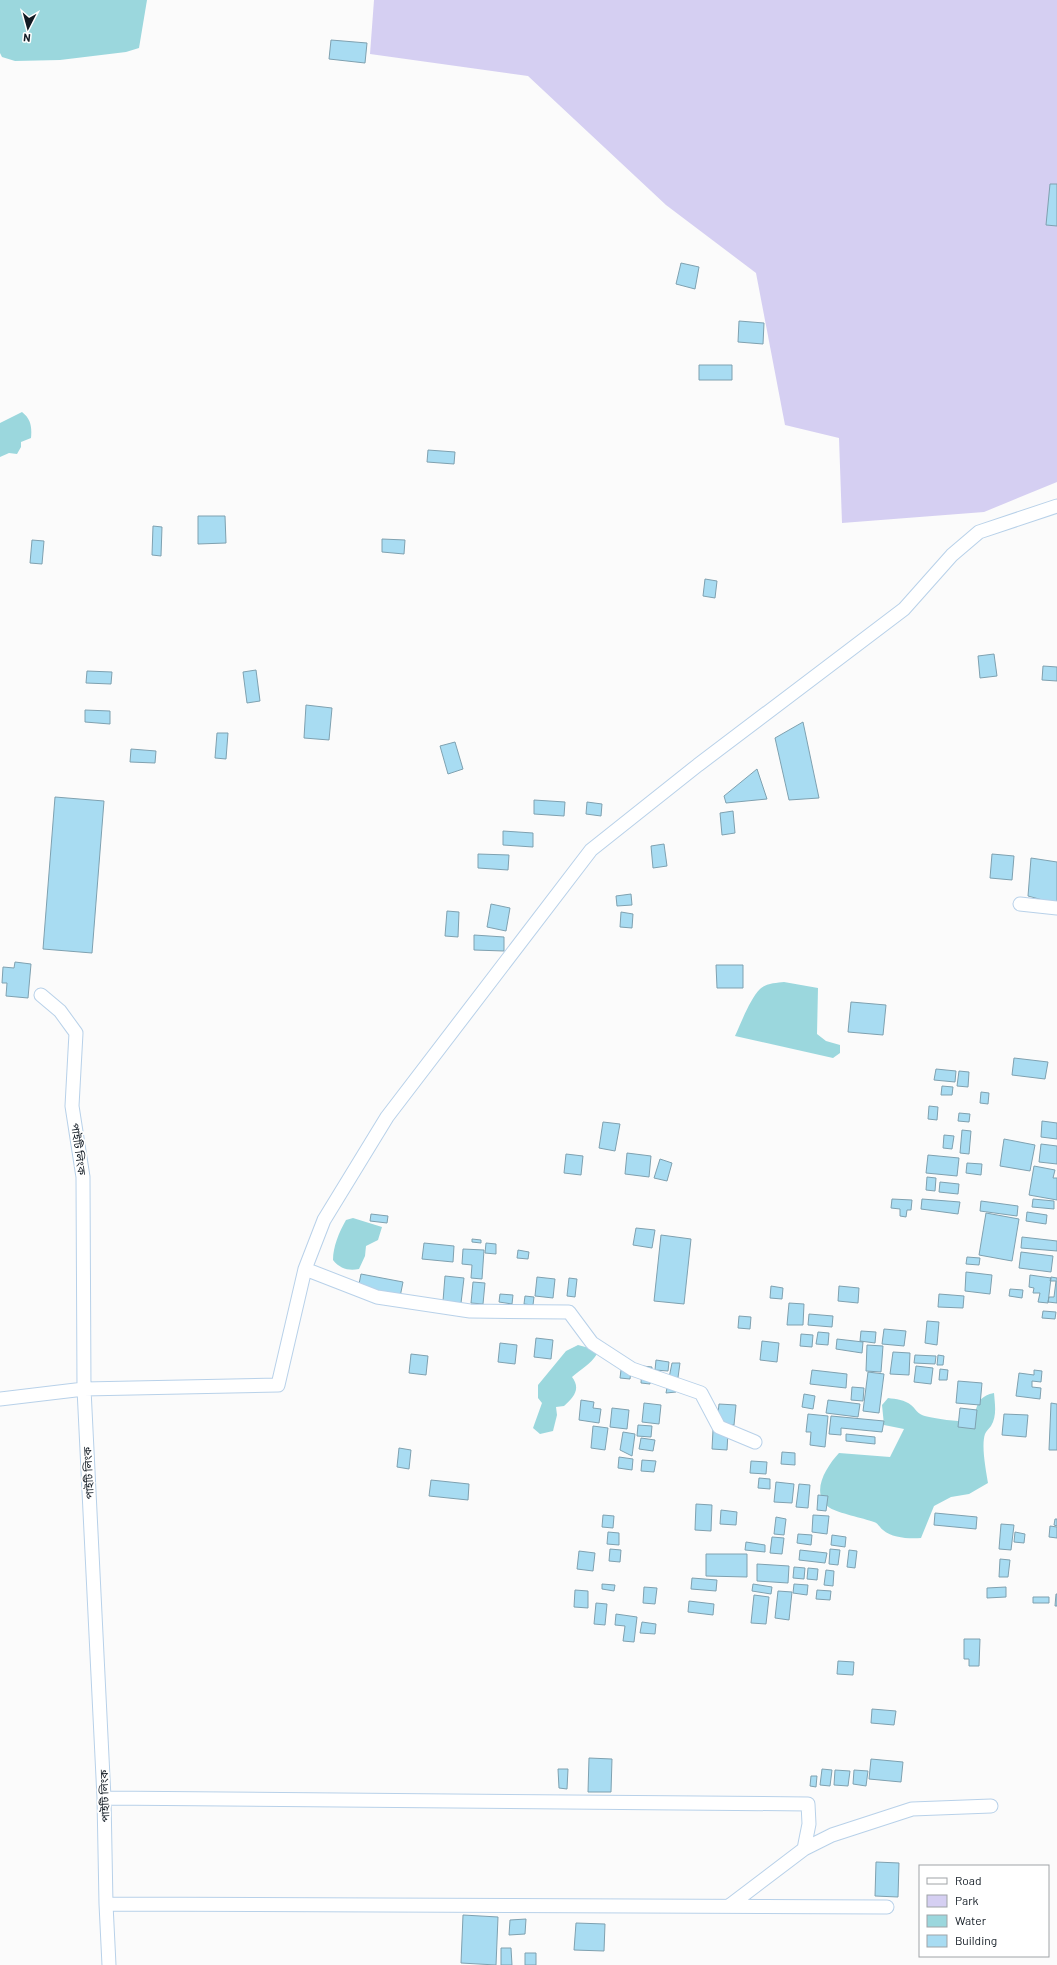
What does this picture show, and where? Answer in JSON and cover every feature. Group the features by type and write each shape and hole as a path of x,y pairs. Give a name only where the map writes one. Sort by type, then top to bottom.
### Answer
{"street":[{"path":"0,1399 84,1389 278,1385 305,1270 324,1220 387,1117 591,850 698,765 904,609 952,555 979,532 1057,506"},
{"path":"1020,904 1057,908"},
{"name":"পাইটি লিংক","path":"40,995 60,1011 76,1033 72,1106 83,1177 84,1389 104,1798 109,1965"},
{"path":"305,1270 377,1297 470,1311 569,1312 592,1343 632,1370 701,1393 719,1427 755,1442"},
{"path":"104,1798 808,1804 809,1824 804,1849"},
{"path":"729,1906 804,1849 832,1835 912,1809 991,1806"},
{"path":"106,1904 887,1907"}],"green space":[{"path":"374,0 1057,0 1057,482 984,512 842,523 839,438 785,425 756,273 666,205 528,76 370,54"}],"water":[{"path":"0,0 147,0 139,48 126,52 60,60 15,61 2,57 0,53"},
{"path":"22,412 27,417 30,424 31,438 21,442 21,447 17,454 9,453 0,457 0,423"},
{"path":"784,982 818,988 817,1034 826,1041 840,1045 840,1053 833,1058 735,1036 756,993 768,984"},
{"path":"353,1218 382,1227 378,1240 366,1246 365,1256 359,1269 352,1270 345,1269 336,1263 333,1260 333,1255 341,1229 346,1220"},
{"path":"578,1345 589,1348 597,1354 589,1364 572,1377 576,1385 575,1393 564,1406 556,1407 557,1415 553,1431 540,1434 533,1428 542,1403 538,1398 538,1385 566,1351"},
{"path":"994,1393 994,1418 991,1426 985,1434 984,1439 984,1458 988,1483 969,1494 951,1497 934,1506 921,1538 906,1538 891,1535 876,1523 834,1510 824,1502 820,1488 822,1480 829,1466 839,1453 890,1457 904,1429 884,1425 882,1405 888,1398 909,1403 919,1413 925,1416 944,1420 965,1421 973,1416 981,1399"}],"building":[{"path":"331,40 367,43 365,63 329,59"},
{"path":"1050,184 1057,184 1057,226 1046,225"},
{"path":"681,263 699,267 695,289 676,284"},
{"path":"739,321 764,323 763,344 738,342"},
{"path":"699,365 732,365 732,380 699,380"},
{"path":"428,450 455,452 454,464 427,462"},
{"path":"198,516 225,516 226,543 198,544"},
{"path":"153,526 162,527 161,556 152,555"},
{"path":"382,539 405,540 404,554 382,552"},
{"path":"32,540 44,541 42,564 30,563"},
{"path":"705,579 717,581 715,598 703,596"},
{"path":"994,654 997,676 980,678 978,656"},
{"path":"1043,666 1057,667 1057,681 1042,680"},
{"path":"256,670 260,701 247,703 243,672"},
{"path":"87,671 112,672 111,684 86,683"},
{"path":"306,705 332,708 329,740 304,738"},
{"path":"85,710 110,711 110,724 85,722"},
{"path":"803,722 819,798 789,800 775,738"},
{"path":"217,733 228,733 226,759 215,758"},
{"path":"455,742 463,769 448,774 440,746"},
{"path":"131,749 156,751 155,763 130,762"},
{"path":"757,769 767,799 726,803 724,796"},
{"path":"55,797 104,801 92,953 43,949"},
{"path":"534,800 565,802 564,816 534,814"},
{"path":"587,802 602,804 601,816 586,814"},
{"path":"733,811 735,833 722,835 720,813"},
{"path":"503,831 533,833 533,847 503,845"},
{"path":"664,844 667,866 653,868 651,846"},
{"path":"478,854 509,855 508,870 478,868"},
{"path":"992,854 1014,856 1012,880 990,878"},
{"path":"1031,858 1057,862 1057,904 1028,896"},
{"path":"631,894 632,905 617,906 616,896"},
{"path":"491,904 510,908 506,931 487,927"},
{"path":"447,911 459,912 458,937 445,936"},
{"path":"621,912 633,914 632,928 620,927"},
{"path":"474,935 504,937 504,951 474,950"},
{"path":"15,962 31,964 28,998 6,996 7,983 2,983 3,967 14,968"},
{"path":"716,965 743,965 743,988 717,988"},
{"path":"851,1002 886,1005 883,1035 848,1032"},
{"path":"1014,1058 1048,1062 1045,1079 1012,1075"},
{"path":"936,1069 956,1071 955,1082 934,1080"},
{"path":"959,1071 969,1072 968,1087 957,1086"},
{"path":"942,1086 953,1087 952,1095 941,1095"},
{"path":"981,1092 989,1093 988,1104 980,1103"},
{"path":"929,1106 938,1107 937,1120 928,1119"},
{"path":"959,1113 970,1114 969,1122 958,1121"},
{"path":"1042,1121 1057,1123 1057,1139 1041,1137"},
{"path":"603,1122 620,1124 615,1151 599,1148"},
{"path":"962,1130 971,1131 969,1154 960,1153"},
{"path":"944,1135 954,1136 952,1149 943,1148"},
{"path":"1004,1139 1035,1145 1030,1171 1000,1166"},
{"path":"1041,1144 1057,1146 1057,1164 1039,1162"},
{"path":"627,1153 651,1156 649,1177 625,1174"},
{"path":"566,1154 583,1156 581,1175 564,1173"},
{"path":"928,1155 959,1158 957,1176 926,1173"},
{"path":"660,1159 672,1163 667,1181 654,1178"},
{"path":"967,1163 982,1164 981,1175 966,1173"},
{"path":"1034,1166 1055,1170 1053,1178 1057,1178 1057,1200 1029,1195"},
{"path":"927,1177 936,1178 935,1191 926,1190"},
{"path":"940,1182 959,1184 958,1194 939,1192"},
{"path":"892,1199 912,1200 911,1210 907,1210 906,1217 900,1216 900,1209 891,1208"},
{"path":"922,1199 960,1202 958,1214 921,1209"},
{"path":"1033,1199 1054,1201 1054,1209 1032,1207"},
{"path":"981,1201 1018,1206 1017,1216 980,1211"},
{"path":"1027,1212 1047,1215 1046,1224 1026,1221"},
{"path":"986,1213 1019,1219 1012,1261 979,1255"},
{"path":"371,1214 388,1216 387,1223 370,1221"},
{"path":"636,1228 655,1230 652,1248 633,1245"},
{"path":"661,1235 691,1239 684,1304 654,1301"},
{"path":"1022,1237 1057,1241 1057,1251 1021,1248"},
{"path":"472,1239 481,1240 481,1243 472,1242"},
{"path":"424,1243 454,1246 453,1262 422,1259"},
{"path":"486,1243 496,1244 496,1254 485,1253"},
{"path":"463,1249 484,1250 482,1279 471,1278 472,1265 462,1264"},
{"path":"518,1250 529,1252 528,1259 517,1258"},
{"path":"1021,1252 1053,1256 1051,1272 1019,1268"},
{"path":"967,1257 980,1258 979,1265 966,1264"},
{"path":"966,1272 992,1275 990,1294 965,1291"},
{"path":"361,1274 403,1282 400,1297 358,1289"},
{"path":"1030,1275 1051,1278 1048,1303 1038,1302 1040,1293 1033,1293 1034,1288 1029,1287"},
{"path":"445,1276 464,1278 461,1303 443,1301"},
{"path":"537,1277 555,1279 553,1298 535,1296"},
{"path":"1051,1277 1057,1278 1057,1303 1048,1302 1049,1297 1054,1297 1056,1281 1050,1281"},
{"path":"569,1278 577,1279 575,1297 567,1296"},
{"path":"473,1282 485,1283 483,1304 471,1303"},
{"path":"771,1286 783,1288 782,1299 770,1298"},
{"path":"839,1286 859,1288 858,1303 838,1301"},
{"path":"1010,1289 1023,1290 1022,1298 1009,1296"},
{"path":"500,1294 513,1295 512,1304 499,1302"},
{"path":"939,1294 964,1296 963,1308 938,1307"},
{"path":"525,1296 534,1297 533,1305 524,1304"},
{"path":"789,1303 804,1304 803,1325 787,1325"},
{"path":"1043,1311 1056,1312 1055,1319 1042,1318"},
{"path":"809,1314 833,1316 832,1327 808,1325"},
{"path":"739,1316 751,1317 750,1329 738,1328"},
{"path":"927,1321 939,1322 937,1345 925,1343"},
{"path":"884,1329 906,1331 904,1346 882,1344"},
{"path":"861,1331 876,1332 875,1343 860,1341"},
{"path":"818,1332 829,1333 828,1345 816,1344"},
{"path":"801,1334 813,1335 812,1347 800,1346"},
{"path":"536,1338 553,1340 551,1359 534,1357"},
{"path":"837,1339 863,1342 862,1353 836,1349"},
{"path":"762,1341 779,1343 777,1362 760,1360"},
{"path":"500,1343 517,1345 515,1364 498,1362"},
{"path":"867,1345 883,1346 881,1372 866,1371"},
{"path":"893,1352 910,1353 909,1375 890,1374"},
{"path":"411,1354 428,1356 426,1375 409,1373"},
{"path":"915,1355 936,1356 935,1364 914,1363"},
{"path":"938,1355 944,1356 943,1365 937,1365"},
{"path":"656,1360 669,1362 668,1371 655,1370"},
{"path":"672,1363 680,1363 676,1392 666,1393"},
{"path":"642,1366 652,1367 650,1384 641,1383"},
{"path":"916,1366 933,1368 931,1384 914,1382"},
{"path":"940,1369 948,1370 947,1380 939,1380"},
{"path":"621,1370 631,1371 630,1379 620,1378"},
{"path":"812,1370 847,1374 846,1388 810,1384"},
{"path":"1034,1370 1042,1371 1041,1382 1032,1381 1032,1387 1041,1388 1040,1399 1016,1396 1019,1373 1034,1375"},
{"path":"868,1372 884,1374 879,1413 863,1411"},
{"path":"958,1381 982,1383 980,1405 956,1403"},
{"path":"852,1387 864,1388 863,1401 851,1400"},
{"path":"804,1394 815,1396 813,1409 802,1407"},
{"path":"581,1400 594,1402 593,1408 601,1409 599,1423 579,1420"},
{"path":"828,1400 860,1404 858,1417 826,1413"},
{"path":"644,1403 661,1405 659,1424 642,1422"},
{"path":"1051,1403 1057,1404 1057,1450 1049,1450"},
{"path":"719,1404 736,1405 734,1425 717,1423"},
{"path":"612,1408 629,1410 627,1429 610,1427"},
{"path":"960,1408 977,1410 975,1429 958,1427"},
{"path":"808,1414 828,1416 825,1447 810,1445 811,1432 806,1432"},
{"path":"1004,1414 1028,1415 1026,1437 1002,1435"},
{"path":"831,1416 884,1421 882,1432 841,1428 841,1435 829,1434"},
{"path":"638,1425 652,1426 651,1437 637,1436"},
{"path":"593,1426 608,1428 605,1450 591,1448"},
{"path":"713,1430 728,1432 727,1450 712,1449"},
{"path":"623,1432 635,1434 632,1456 620,1450"},
{"path":"846,1434 875,1437 875,1444 846,1441"},
{"path":"641,1438 655,1440 653,1451 639,1449"},
{"path":"399,1448 411,1450 409,1469 397,1467"},
{"path":"782,1452 795,1453 795,1465 781,1464"},
{"path":"619,1457 633,1459 632,1470 618,1468"},
{"path":"642,1460 656,1461 654,1472 641,1471"},
{"path":"751,1461 767,1462 766,1474 750,1473"},
{"path":"759,1478 770,1479 770,1489 758,1488"},
{"path":"431,1480 469,1484 468,1500 429,1496"},
{"path":"776,1482 794,1484 792,1503 774,1502"},
{"path":"799,1484 810,1485 808,1508 796,1507"},
{"path":"818,1495 828,1496 826,1511 817,1510"},
{"path":"696,1504 712,1505 711,1531 695,1530"},
{"path":"721,1510 737,1512 736,1525 720,1524"},
{"path":"935,1513 977,1517 976,1529 934,1525"},
{"path":"603,1515 614,1516 613,1528 602,1527"},
{"path":"813,1515 829,1516 827,1534 812,1532"},
{"path":"776,1517 786,1519 784,1535 774,1534"},
{"path":"1055,1519 1057,1519 1057,1526 1054,1525"},
{"path":"1001,1524 1014,1525 1011,1550 999,1549"},
{"path":"1050,1526 1057,1527 1057,1538 1049,1537"},
{"path":"608,1532 619,1533 619,1545 607,1544"},
{"path":"1015,1532 1025,1534 1024,1543 1014,1542"},
{"path":"798,1534 812,1535 811,1545 797,1543"},
{"path":"832,1535 846,1537 845,1547 831,1545"},
{"path":"772,1537 784,1538 782,1554 770,1553"},
{"path":"746,1542 765,1545 765,1552 745,1550"},
{"path":"610,1549 621,1550 620,1562 609,1561"},
{"path":"830,1549 840,1550 838,1565 829,1564"},
{"path":"800,1550 827,1553 825,1563 799,1560"},
{"path":"849,1550 857,1551 855,1568 847,1567"},
{"path":"579,1551 595,1553 593,1571 577,1569"},
{"path":"706,1554 747,1554 747,1577 706,1576"},
{"path":"1000,1559 1010,1560 1008,1577 999,1577"},
{"path":"757,1564 789,1566 788,1583 757,1581"},
{"path":"794,1567 805,1568 804,1579 793,1578"},
{"path":"808,1568 818,1569 817,1580 807,1579"},
{"path":"826,1570 834,1571 833,1586 824,1585"},
{"path":"692,1578 717,1580 716,1591 691,1589"},
{"path":"602,1584 615,1585 614,1591 602,1589"},
{"path":"753,1584 772,1587 771,1594 752,1591"},
{"path":"794,1584 808,1585 807,1595 793,1593"},
{"path":"644,1587 657,1588 655,1604 643,1603"},
{"path":"1006,1587 1006,1597 987,1598 987,1588"},
{"path":"575,1590 588,1591 588,1608 574,1607"},
{"path":"817,1590 831,1591 830,1600 816,1599"},
{"path":"778,1591 792,1592 789,1620 775,1618"},
{"path":"1056,1594 1057,1606 1055,1606"},
{"path":"754,1595 769,1597 766,1624 751,1623"},
{"path":"1033,1597 1049,1597 1049,1603 1033,1603"},
{"path":"689,1601 714,1604 713,1615 688,1612"},
{"path":"596,1603 607,1604 605,1625 594,1624"},
{"path":"616,1614 637,1617 634,1642 623,1641 625,1626 615,1625"},
{"path":"642,1622 656,1624 655,1634 640,1633"},
{"path":"964,1639 980,1639 979,1666 969,1666 969,1659 964,1659"},
{"path":"838,1661 854,1662 853,1675 837,1674"},
{"path":"872,1709 896,1711 894,1725 871,1723"},
{"path":"589,1758 612,1759 611,1792 588,1792"},
{"path":"871,1759 903,1762 901,1782 869,1779"},
{"path":"558,1769 568,1769 567,1789 559,1788"},
{"path":"822,1769 832,1770 830,1786 820,1785"},
{"path":"835,1770 850,1771 848,1786 834,1785"},
{"path":"854,1770 868,1771 866,1786 853,1784"},
{"path":"811,1776 817,1776 816,1787 810,1786"},
{"path":"876,1862 899,1863 898,1897 875,1896"},
{"path":"463,1915 498,1917 496,1965 461,1963"},
{"path":"526,1919 525,1934 509,1935 510,1920"},
{"path":"576,1923 605,1924 604,1951 574,1950"},
{"path":"501,1948 511,1948 512,1965 501,1965"},
{"path":"525,1953 536,1953 536,1965 525,1965"}]}
